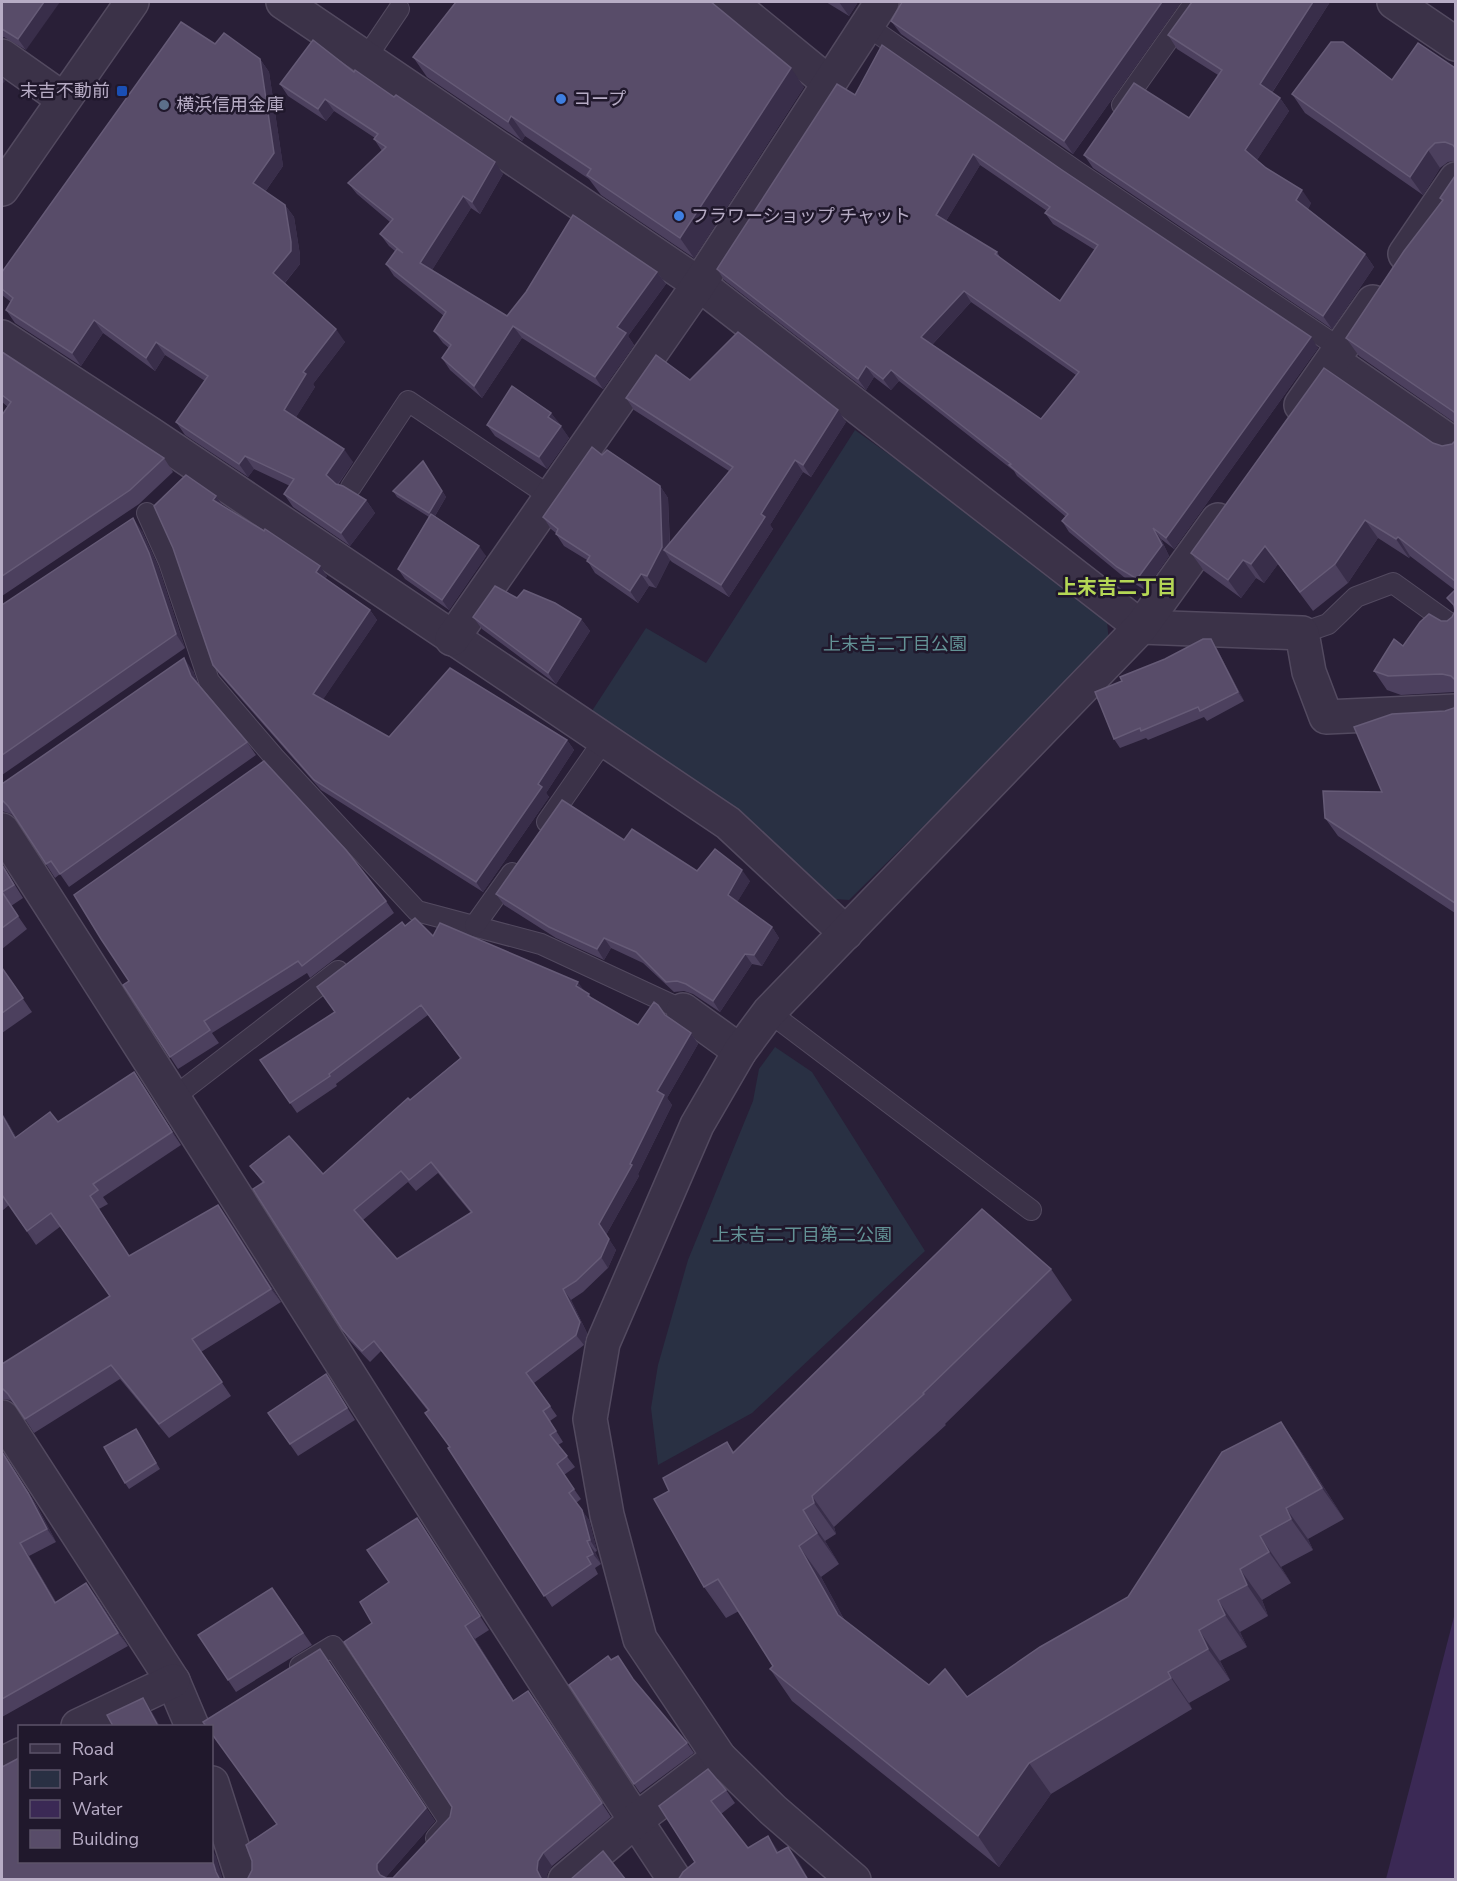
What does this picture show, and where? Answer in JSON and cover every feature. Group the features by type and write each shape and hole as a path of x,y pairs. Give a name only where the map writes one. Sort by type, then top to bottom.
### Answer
{"street":[{"path":"2,189 132,2"},
{"path":"283,2 699,284 1141,627 1302,633 1309,672 1326,717 1455,711"},
{"path":"730,2 829,83"},
{"path":"1394,2 1455,44"},
{"path":"452,639 699,284 874,14"},
{"path":"2,56 63,99"},
{"path":"1285,427 1337,355 1455,178"},
{"path":"2,337 188,474 452,639 728,823 846,933"},
{"path":"1337,355 1455,446"},
{"path":"854,1880 773,1810 719,1757 640,1639 607,1515 590,1419 603,1343 697,1125 740,1051 770,1012 1141,627 1237,494"},
{"path":"2,830 64,905 174,1097 425,1495 675,1880"},
{"path":"683,1010 740,1051"},
{"path":"2,1417 203,1724"},
{"path":"80,1725 173,1681"},
{"path":"2,1764 18,1756"},
{"path":"565,1880 636,1820 719,1757"},
{"path":"213,1786 243,1880"}],"lane":[{"path":"1109,124 1195,2"},
{"path":"366,58 397,4"},
{"path":"874,14 1076,171 1337,355"},
{"path":"1076,171 1089,152"},
{"path":"351,487 408,401 551,497"},
{"path":"128,527 163,497"},
{"path":"147,513 169,562 210,681 274,757 417,911 541,944 683,1010"},
{"path":"1302,633 1328,624 1356,597 1393,583 1455,627"},
{"path":"181,666 200,652"},
{"path":"536,837 604,740"},
{"path":"255,770 274,757"},
{"path":"475,925 523,857"},
{"path":"398,925 417,911"},
{"path":"174,1097 351,961"},
{"path":"770,1012 1031,1210"},
{"path":"283,1677 333,1646 450,1822 420,1855"}],"green space":[{"name":"上末吉二丁目公園","path":"855,430 1106,610 1109,643 849,900 821,898 590,714 646,628 706,663"},
{"name":"上末吉二丁目第二公園","path":"775,1047 812,1072 925,1251 752,1413 658,1465 651,1408 658,1365 688,1260 753,1101 759,1069"}],"water":[{"path":"1455,1613 1455,1879 1386,1879"}],"building":[{"path":"2,2 44,2 18,39 2,29"},
{"path":"456,2 711,2 791,68 680,238 587,175 591,169 511,116 508,122 413,57"},
{"path":"902,2 1162,2 1064,141 891,21"},
{"path":"1192,2 1313,2 1260,84 1280,98 1245,150 1266,168 1302,190 1296,200 1365,254 1323,316 1084,155 1134,83 1189,118 1222,70 1168,35"},
{"path":"181,22 215,44 224,33 260,59 274,153 253,183 285,205 291,242 291,251 273,273 336,329 303,372 306,374 284,410 344,449 326,475 336,484 366,500 341,533 284,494 294,479 245,456 239,464 176,422 208,376 156,342 146,358 94,320 72,353 6,310 13,298 2,289 2,272"},
{"path":"313,40 354,72 355,70 394,97 396,95 495,162 472,202 463,196 420,263 507,316 526,292 573,215 657,272 617,327 626,333 595,377 513,326 474,386 442,358 451,345 434,331 446,312 386,264 397,249 403,253 380,234 393,219 348,183 386,147 374,139 378,134 325,99 318,109 280,84"},
{"path":"1331,42 1343,42 1392,80 1418,43 1455,68 1455,148 1445,142 1435,143 1410,177 1292,94"},
{"path":"882,45 1062,170 1311,337 1166,538 1153,528 1162,545 1137,579 1117,567 1062,521 1068,514 1009,465 1011,464 891,370 883,379 866,366 858,379 717,269 837,84 855,95","holes":["973,154 1050,207 1045,213 1098,245 1060,301 995,254 997,252 936,215","964,291 1079,372 1041,419 921,337"]},
{"path":"1455,176 1455,414 1346,338 1404,251 1443,200 1440,198"},
{"path":"738,332 838,410 803,465 795,460 761,514 765,517 721,585 664,550 733,467 626,398 656,355 690,380"},
{"path":"2,352 164,458 130,490 2,576 2,415 11,402 2,395"},
{"path":"1324,368 1433,443 1442,446 1455,441 1455,581 1398,537 1396,539 1365,520 1335,564 1300,592 1265,546 1251,564 1243,560 1228,580 1191,553"},
{"path":"512,386 551,413 548,417 561,426 539,457 487,425"},
{"path":"592,447 602,455 607,450 660,486 662,547 647,576 641,574 630,591 587,561 590,556 556,534 558,529 543,517"},
{"path":"423,461 442,491 429,513 393,491"},
{"path":"186,475 216,496 213,500 264,531 265,529 320,566 316,572 370,610 313,694 389,737 450,668 567,740 538,784 542,787 476,882 314,780 213,665 173,548 154,506"},
{"path":"431,514 479,546 442,600 398,569"},
{"path":"133,518 149,553 176,634 2,755 2,605"},
{"path":"495,586 517,598 524,590 555,603 581,619 548,673 473,617"},
{"path":"1455,590 1455,611 1454,605 1447,598"},
{"path":"1455,611 1455,680 1451,676 1442,674 1388,676 1374,671 1394,639 1403,646 1420,622 1429,614 1441,621 1447,621"},
{"path":"1203,639 1211,639 1238,692 1200,711 1198,707 1141,731 1140,728 1114,739 1095,692 1122,681 1120,677 1165,659"},
{"path":"184,658 191,676 247,742 60,874 51,861 46,864 2,800 2,784"},
{"path":"1455,706 1455,903 1325,818 1323,791 1382,792 1354,727 1392,714 1445,711"},
{"path":"264,761 346,850 386,901 302,966 298,961 204,1021 210,1030 170,1057 123,985 129,981 74,895"},
{"path":"562,800 624,840 632,829 697,871 715,849 742,870 728,895 772,927 754,955 745,954 713,1001 686,984 677,981 666,982 636,952 604,938 597,949 549,927 496,894"},
{"path":"2,865 14,885 2,892"},
{"path":"2,892 18,916 2,928"},
{"path":"415,918 433,936 440,923 578,982 576,986 589,994 588,996 638,1025 654,1002 665,1015 691,1033 657,1091 664,1095 630,1164 632,1165 599,1224 609,1239 601,1257 576,1281 563,1289 580,1322 576,1335 526,1373 550,1406 543,1411 556,1431 550,1435 567,1456 557,1464 574,1489 569,1493 582,1510 590,1540 587,1541 593,1554 587,1557 591,1564 544,1596 448,1448 450,1447 425,1413 429,1410 374,1341 362,1351 342,1329 253,1189 264,1182 250,1166 289,1136 323,1174 408,1098 410,1100 461,1058 421,1005 329,1074 330,1076 290,1103 260,1060 335,1012 317,987 402,922 405,926","holes":["431,1162 472,1212 397,1259 354,1210 401,1171 409,1180"]},
{"path":"2,968 23,998 2,1013"},
{"path":"134,1072 172,1132 93,1184 98,1190 90,1196 129,1256 218,1205 271,1289 192,1339 222,1382 159,1424 111,1365 25,1419 2,1388 2,1364 110,1296 51,1213 27,1231 2,1195 2,1115 15,1138 50,1112 58,1122"},
{"path":"982,1209 1051,1269 924,1394 812,1496 814,1503 803,1510 817,1533 799,1546 838,1615 929,1685 945,1669 967,1697 1040,1647 1128,1597 1222,1452 1281,1422 1322,1488 1286,1508 1291,1519 1260,1536 1269,1552 1240,1569 1247,1585 1218,1600 1225,1615 1199,1630 1208,1649 1168,1672 1171,1678 1029,1763 978,1836 770,1669 773,1666 718,1579 704,1587 654,1499 669,1491 663,1478 727,1442 733,1453"},
{"path":"326,1374 347,1408 290,1444 268,1413"},
{"path":"136,1429 156,1463 125,1483 104,1447"},
{"path":"2,1452 47,1529 20,1543 55,1603 86,1583 118,1633 2,1699"},
{"path":"417,1518 480,1616 465,1626 513,1701 528,1691 602,1803 543,1853 538,1861 537,1870 542,1880 247,1880 252,1870 252,1861 246,1845 277,1824 213,1735 213,1725 205,1725 203,1722 320,1649 426,1808 377,1864 380,1875 393,1878 450,1817 452,1807 344,1642 372,1623 360,1602 389,1582 367,1550"},
{"path":"272,1588 303,1633 228,1680 198,1635"},
{"path":"608,1656 611,1660 618,1656 633,1679 687,1743 634,1784 569,1685"},
{"path":"143,1698 157,1725 112,1725 107,1715"},
{"path":"18,1759 18,1863 213,1862 220,1880 2,1880 2,1767"},
{"path":"708,1769 726,1790 711,1801 748,1848 768,1836 777,1853 788,1847 808,1880 678,1880 683,1872 695,1862 659,1806"},
{"path":"603,1851 626,1880 570,1880"}],"place":[{"name":"末吉不動前","path":"122,91"},
{"name":"コープ","path":"561,99"},
{"name":"横浜信用金庫","path":"164,105"},
{"name":"フラワーショップ チャット","path":"679,216"}],"district":[{"name":"上末吉二丁目","path":"1117,587"}]}
